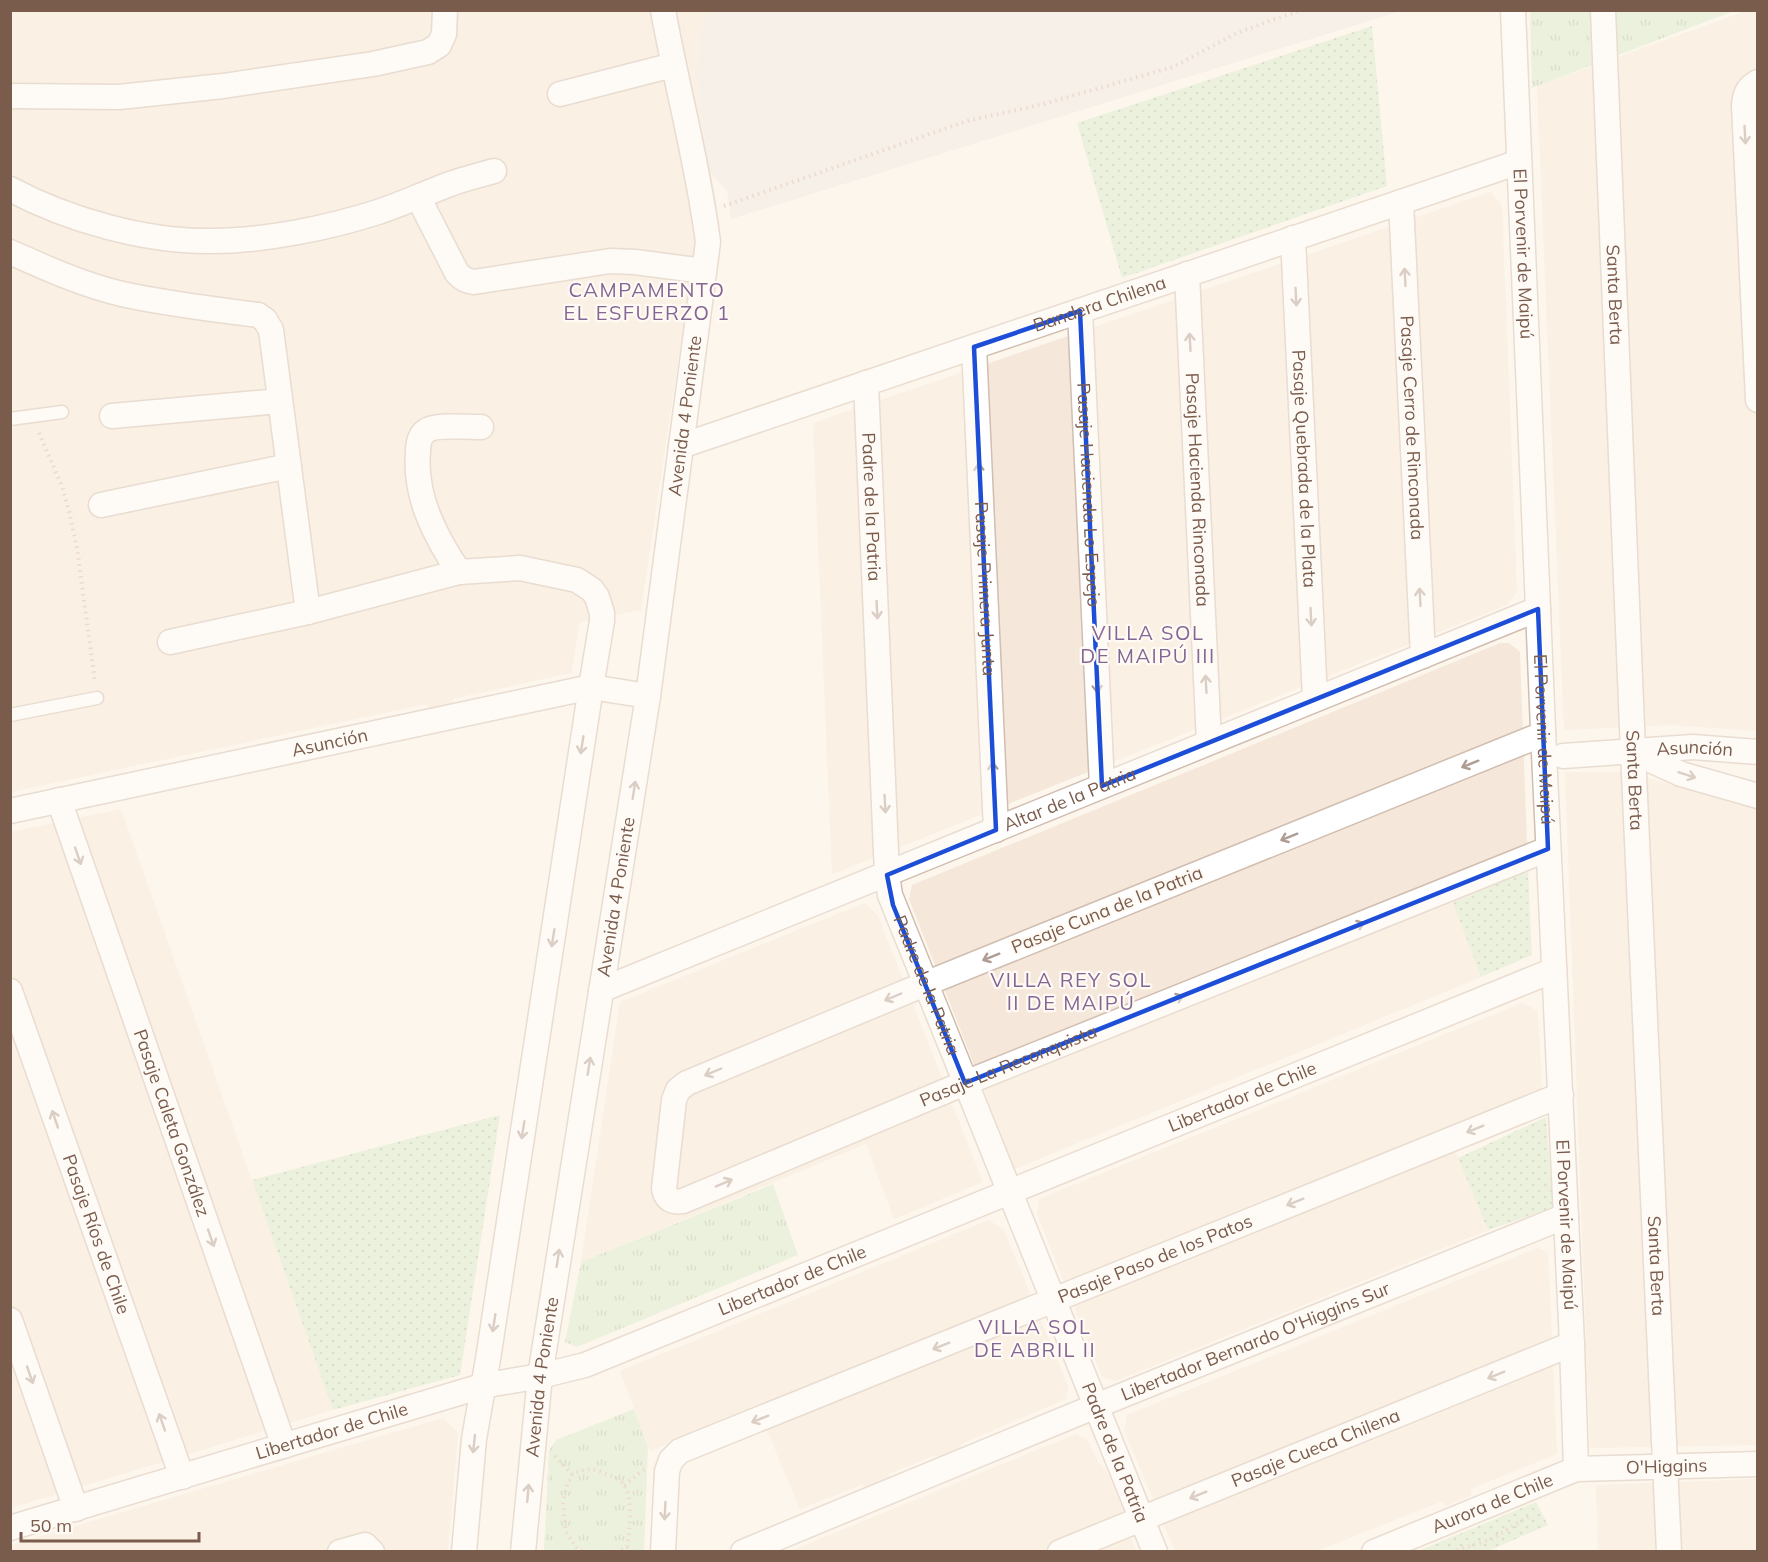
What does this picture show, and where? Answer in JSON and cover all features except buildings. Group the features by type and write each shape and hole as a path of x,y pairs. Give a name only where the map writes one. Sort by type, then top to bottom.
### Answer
{"street":[{"path":"10,96 119,97 223,86 373,64 428,52 439,45 444,34 445,10"},
{"name":"Avenida 4 Poniente","path":"523,1551 540,1376 648,696 708,242 701,192 663,10"},
{"name":"El Porvenir de Maipú","path":"1513,10 1576,1469"},
{"name":"Santa Berta","path":"1603,10 1669,1551"},
{"path":"560,94 673,65"},
{"path":"1758,82 1747,92 1744,105 1758,400"},
{"name":"Bandera Chilena","path":"681,446 1519,162"},
{"path":"10,189 52,209 106,226 168,239 212,242 260,237 337,224 494,171"},
{"path":"418,197 457,273 460,277 470,281 610,261 704,271"},
{"name":"Pasaje Cerro de Rinconada","path":"1401,202 1423,656"},
{"name":"Pasaje Quebrada de la Plata","path":"1293,238 1315,699"},
{"path":"10,252 53,271 119,293 178,305 258,315 265,320 271,330 308,612"},
{"name":"Pasaje Hacienda Rinconada","path":"1187,274 1209,742"},
{"name":"Pasaje Hacienda Lo Espejo","path":"1080,311 1102,786"},
{"name":"Pasaje Primera Junta","path":"974,347 996,830"},
{"name":"Padre de la Patria","path":"866,383 887,875 893,905 1155,1551"},
{"path":"112,416 280,401"},
{"path":"459,572 433,528 422,498 417,466 419,442 422,435 431,428 481,427"},
{"path":"101,505 289,466"},
{"path":"170,642 308,612 459,572 520,568 577,580 592,590 597,597 602,621 474,1439 464,1551"},
{"name":"Altar de la Patria","path":"601,990 1538,609"},
{"name":"Asunción","path":"10,811 591,687 648,696"},
{"name":"Pasaje Cuna de la Patria","path":"670,1200 665,1195 664,1189 674,1100 682,1086 925,984 1543,734"},
{"name":"Asunción","path":"1563,756 1693,747 1758,752"},
{"name":"Asunción","path":"1633,752 1681,774 1758,796"},
{"name":"Pasaje Caleta González","path":"59,801 284,1446"},
{"name":"Pasaje La Reconquista","path":"670,1200 682,1201 965,1083 1548,849"},
{"name":"Libertador de Chile","path":"10,1528 483,1386 585,1365 1554,970"},
{"name":"Pasaje Ríos de Chile","path":"10,992 182,1477"},
{"name":"Pasaje Paso de los Patos","path":"663,1551 667,1471 671,1460 680,1451 1561,1095"},
{"name":"Libertador Bernardo O'Higgins Sur","path":"743,1551 1566,1216"},
{"path":"10,1320 76,1509"},
{"name":"Pasaje Cueca Chilena","path":"1060,1551 1572,1344"},
{"name":"O'Higgins","path":"1576,1469 1758,1464"},
{"name":"Aurora de Chile","path":"1374,1551 1576,1469"},
{"path":"340,1551 365,1545 372,1551"}],"lane":[{"path":"10,419 62,412"},
{"path":"10,715 97,698"}],"path":[{"path":"704,213 967,121 1044,104 1173,67 1235,34 1302,10"},
{"path":"32,416 62,486 69,511 97,698"},
{"path":"555,1455 572,1474"},
{"path":"588,1551 577,1551 566,1532 563,1504 572,1474 586,1469 594,1469 615,1478 624,1485 631,1521 627,1547"},
{"path":"618,1551 627,1547"},
{"path":"627,1547 633,1551"}],"highlighted area":[{"path":"1080,311 1102,786 1538,609 1548,849 965,1083 893,905 887,875 996,830 974,347"}],"shaded area":[{"path":"714,10 1401,11 731,219 727,191 709,171 696,72 702,25"},
{"path":"10,11 714,11 702,25 696,72 709,171 697,235 641,610 580,622 571,673 452,699 453,706 429,711 427,704 11,792"},
{"path":"1746,11 1757,11 1757,731 1673,725 1564,730 1537,86"},
{"path":"1491,192 1502,205 1517,592 1507,605 832,874 813,423"},
{"path":"1500,643 1509,643 1520,652 1528,871 1454,904 1481,977 1015,1169 909,899 912,885"},
{"path":"1565,772 1625,772 1757,807 1757,1445 1590,1448"},
{"path":"121,809 333,1410 11,1508 11,832"},
{"path":"865,903 878,916 983,1182 894,1219 866,1144 581,1262 620,1002"},
{"path":"1522,1003 1538,1011 1542,1092 1447,1131 1488,1230 1116,1381 1102,1377 1037,1214 1039,1199"},
{"path":"989,1220 1004,1230 1068,1386 1066,1399 961,1444 963,1451 939,1461 936,1455 888,1474 890,1481 866,1490 863,1484 800,1509 758,1409 650,1451 620,1371"},
{"path":"1537,1248 1548,1252 1557,1454 1470,1489 1472,1495 1446,1506 1443,1501 1317,1551 1175,1551 1124,1431 1127,1415"},
{"path":"443,1418 458,1433 448,1551 11,1552 11,1545"},
{"path":"1076,1434 1088,1441 1098,1462 1106,1470 1125,1511 1129,1533 1136,1551 788,1552"},
{"path":"1757,1479 1757,1551 1598,1551 1596,1485"}],"green space":[{"path":"1530,10 1734,11 1532,88"},
{"path":"1372,26 1387,186 1122,278 1077,123"},
{"path":"1528,871 1532,955 1481,977 1453,903"},
{"path":"500,1115 460,1375 333,1410 252,1180"},
{"path":"1546,1117 1553,1208 1488,1230 1458,1158"},
{"path":"773,1184 798,1255 577,1347 565,1342 581,1262"},
{"path":"634,1409 648,1447 644,1551 544,1551 549,1451 556,1440"},
{"path":"1536,1502 1548,1525 1488,1551 1418,1551"}],"district":[{"name":"CAMPAMENTO EL ESFUERZO 1","path":"647,302"},
{"name":"VILLA SOL DE MAIPÚ III","path":"1148,644"},
{"name":"VILLA REY SOL II DE MAIPÚ","path":"1071,992"},
{"name":"VILLA SOL DE ABRIL II","path":"1035,1338"}]}
